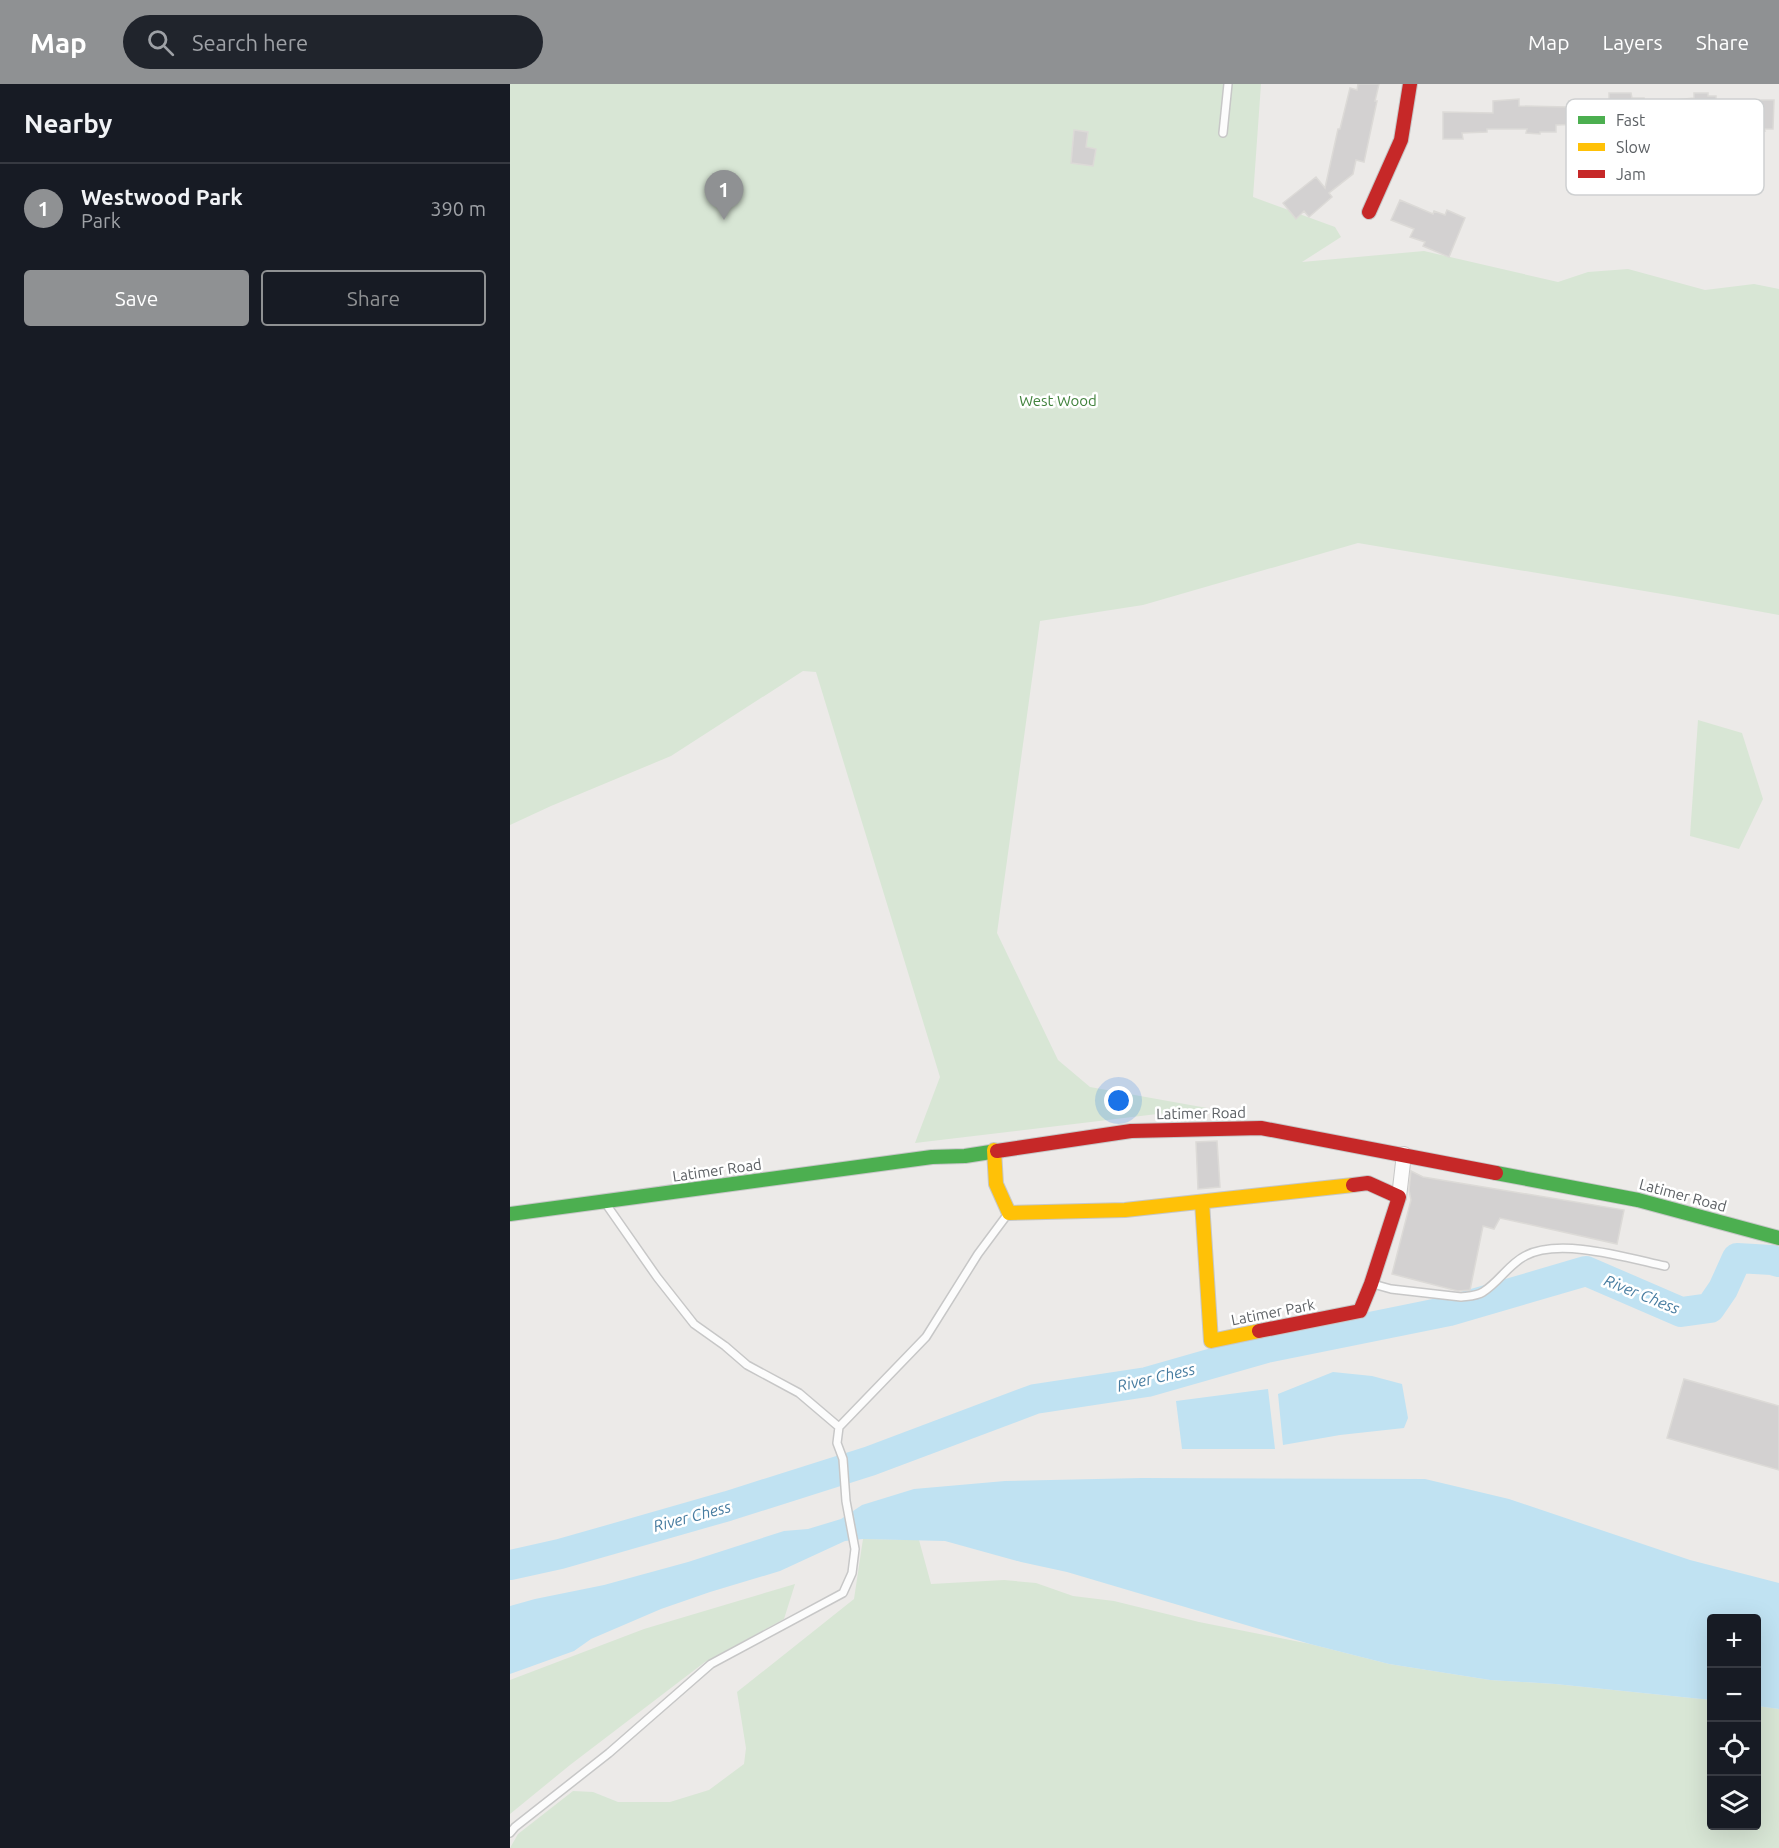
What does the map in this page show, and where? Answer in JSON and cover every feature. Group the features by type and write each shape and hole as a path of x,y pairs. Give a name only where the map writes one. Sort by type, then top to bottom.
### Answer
{"street":[{"path":"1369,212 1401,140 1410,84"},
{"name":"Latimer Road","path":"510,1214 932,1157 965,1156 1131,1131 1261,1128 1638,1200 1779,1238"},
{"path":"994,1150 996,1184 1009,1213 1125,1210 1368,1183 1399,1197"},
{"name":"Latimer Park","path":"1202,1202 1210,1341 1360,1311 1399,1197 1404,1154"}],"lane":[{"path":"1223,133 1228,84"},
{"path":"604,1201 657,1277 694,1324 747,1365 800,1394 840,1427"},
{"path":"510,1833 609,1754 711,1664 843,1593 852,1573 855,1549 846,1501 843,1459 837,1443 840,1427 926,1337 978,1254 1009,1213"},
{"path":"1371,1284 1391,1289 1461,1297 1472,1296 1483,1292 1524,1256 1557,1247 1581,1249 1665,1266"}],"green space":[{"name":"West Wood","path":"510,84 1261,84 1253,197 1335,227 1341,237 1302,262 1424,251 1558,282 1588,272 1628,269 1705,290 1754,284 1779,289 1779,615 1358,543 1143,605 1040,621 997,933 1058,1060 1090,1087 1207,1108 915,1143 940,1077 816,672 803,671 671,756 510,825"},
{"path":"1698,720 1742,733 1763,799 1739,849 1690,836"},
{"path":"863,1539 919,1540 931,1584 1004,1580 1036,1583 1073,1596 1114,1601 1199,1622 1310,1644 1389,1664 1490,1680 1555,1684 1707,1700 1707,1830 1761,1830 1761,1707 1779,1709 1779,1848 510,1848 518,1834 573,1791 593,1792 618,1802 670,1802 709,1790 744,1764 746,1748 737,1692 854,1599"},
{"path":"795,1584 784,1619 705,1662 510,1814 510,1680 644,1629"}],"water":[{"path":"1333,1372 1372,1376 1402,1384 1408,1418 1404,1428 1340,1435 1283,1445 1278,1394"},
{"path":"1268,1389 1275,1449 1182,1449 1176,1401"},
{"path":"1142,1478 1425,1479 1509,1499 1690,1560 1779,1583 1779,1709 1761,1707 1761,1614 1707,1614 1707,1700 1555,1684 1490,1680 1389,1664 1310,1644 1067,1572 945,1541 863,1539 845,1541 780,1571 661,1609 591,1639 574,1651 510,1674 510,1606 604,1585 688,1562 784,1531 808,1529 841,1519 862,1505 914,1489 1005,1481"}],"building":[{"path":"1358,84 1379,84 1364,162 1356,160 1353,174 1329,193 1332,197 1309,217 1304,211 1296,219 1283,203 1316,177 1325,188 1350,88 1357,90"},
{"path":"1609,93 1631,93 1632,98 1644,99 1609,99"},
{"path":"1694,93 1708,93 1708,96 1716,96 1716,99 1685,99 1694,98"},
{"path":"1519,99 1519,106 1566,107 1566,125 1556,125 1556,132 1540,132 1540,134 1526,133 1527,129 1487,129 1487,132 1462,133 1463,139 1443,139 1443,112 1493,113 1493,101"},
{"path":"1764,100 1774,100 1773,129 1764,129"},
{"path":"1074,130 1088,132 1086,147 1096,149 1093,166 1071,163"},
{"path":"1400,200 1433,214 1434,211 1445,215 1447,210 1465,218 1449,257 1423,246 1425,242 1410,237 1414,229 1391,220"},
{"path":"1217,1141 1220,1187 1198,1189 1196,1142"},
{"path":"1411,1171 1423,1177 1624,1210 1617,1244 1500,1218 1494,1229 1483,1226 1470,1290 1458,1291 1392,1274 1411,1200 1409,1190"},
{"path":"1684,1379 1779,1406 1779,1470 1667,1438"}],"waterway":[{"name":"River Chess","path":"510,1565 560,1554 728,1506 870,1461 1035,1399 1147,1382 1266,1348 1449,1311 1586,1271 1681,1312 1710,1308 1723,1289 1737,1258 1779,1262"}],"traffic: fast":[{"path":"510,1214 932,1157 965,1156 997,1151"},
{"path":"1496,1173 1638,1200 1779,1238"}],"traffic: slow":[{"path":"994,1150 996,1184 1009,1213 1125,1210 1353,1185"},
{"path":"1202,1202 1211,1341 1259,1331"}],"traffic: jam":[{"path":"1369,212 1401,140 1410,84"},
{"path":"997,1151 1131,1131 1261,1128 1496,1173"},
{"path":"1259,1331 1360,1311 1399,1197 1368,1183 1353,1185"}],"place":[{"name":"Westwood Park","path":"724,220"}]}
